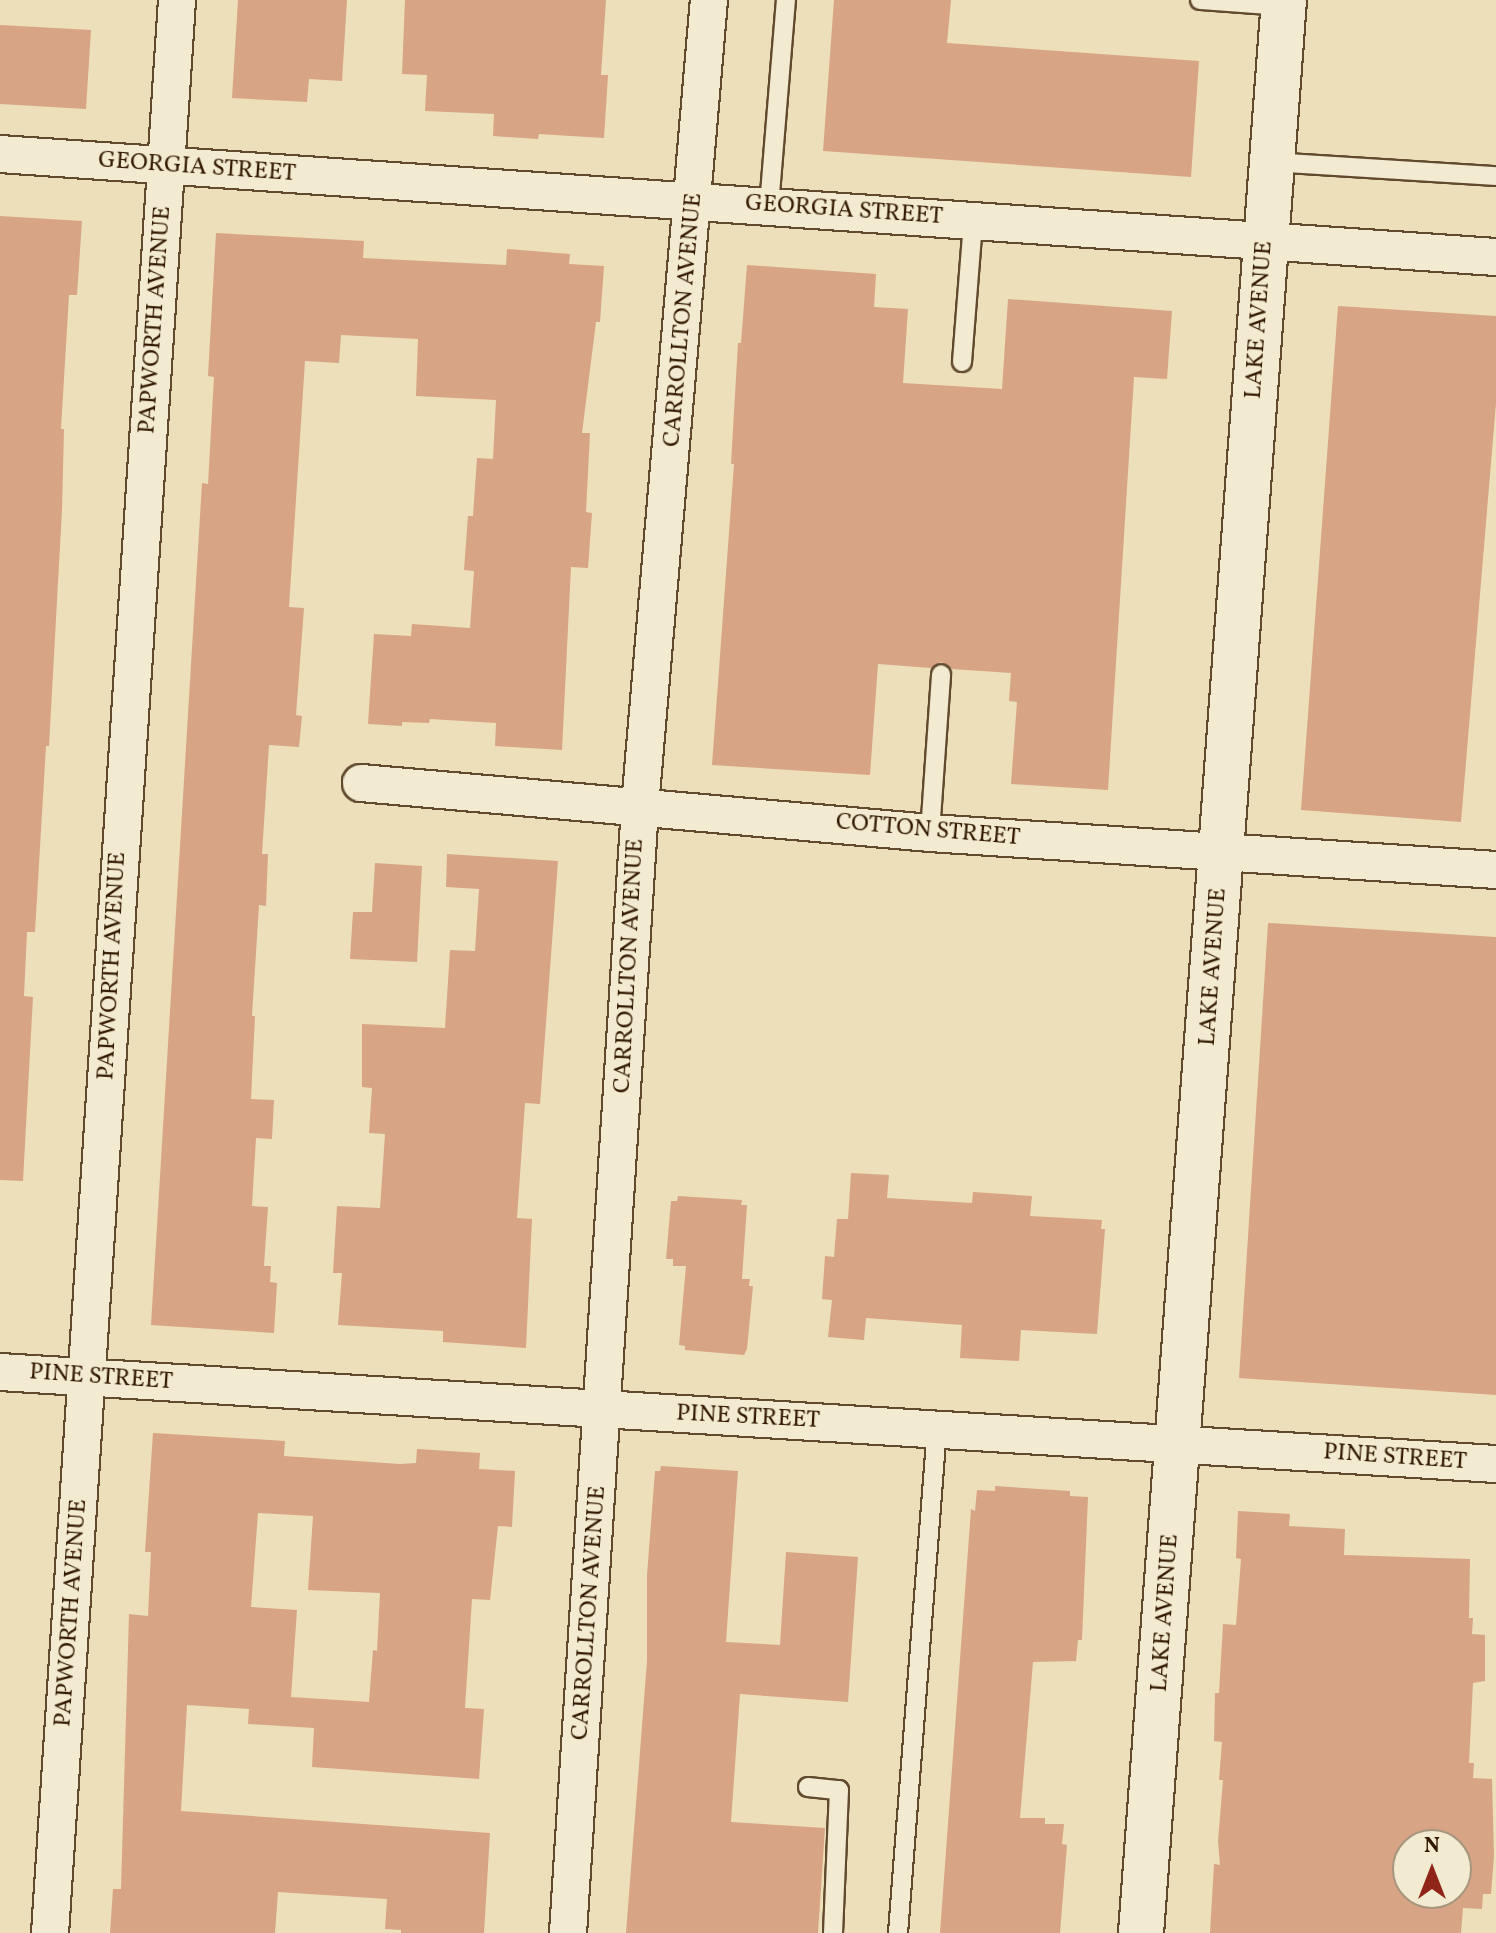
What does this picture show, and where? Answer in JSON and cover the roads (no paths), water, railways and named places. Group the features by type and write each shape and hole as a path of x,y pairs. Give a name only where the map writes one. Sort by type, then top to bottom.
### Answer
{"street":[{"name":"PAPWORTH AVENUE","path":"50,1933 177,0"},
{"name":"CARROLLTON AVENUE","path":"568,1933 604,1410 640,806 709,0"},
{"name":"LAKE AVENUE","path":"1141,1933 1284,3"},
{"name":"GEORGIA STREET","path":"0,154 1496,257"},
{"name":"COTTON STREET","path":"361,783 930,833 1496,870"},
{"name":"PINE STREET","path":"0,1372 1496,1464"}],"lane":[{"path":"769,206 786,0"},
{"path":"1200,0 1284,3"},
{"path":"1272,162 1496,176"},
{"path":"962,362 973,221"},
{"path":"930,833 941,674"},
{"path":"898,1933 937,1429"},
{"path":"808,1787 839,1790 833,1933"}]}
